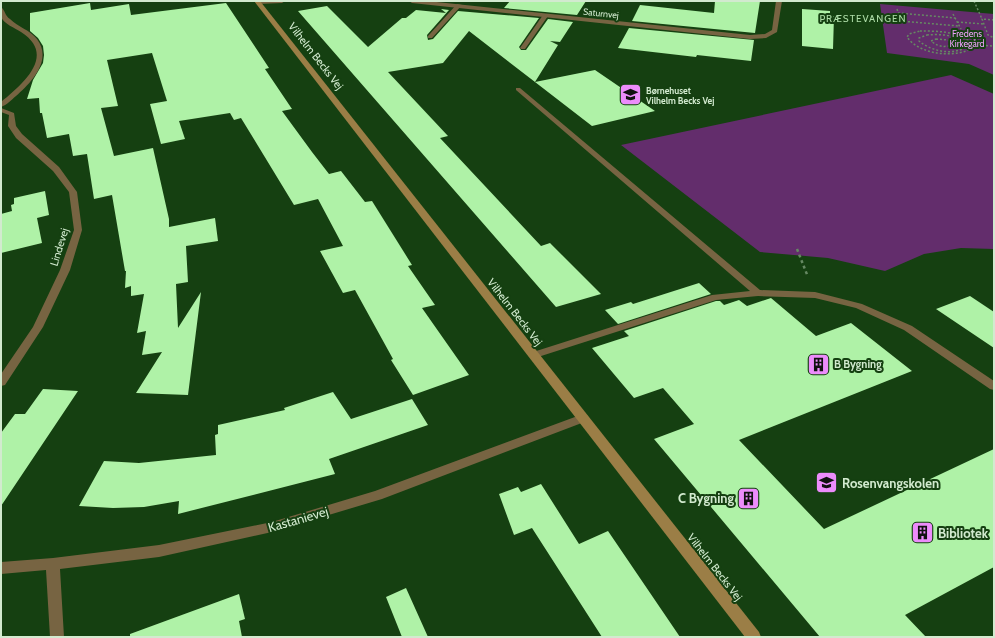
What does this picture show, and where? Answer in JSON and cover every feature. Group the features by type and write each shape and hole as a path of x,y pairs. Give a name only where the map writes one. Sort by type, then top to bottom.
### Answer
{"street":[{"path":"258,2 282,1"},
{"name":"Saturnvej","path":"412,1 750,37 766,36 775,31 779,1"},
{"name":"Vilhelm Becks Vej","path":"258,2 754,637"},
{"path":"430,37 459,5"},
{"path":"1,9 3,18 21,28 35,40 40,54 36,71 22,88 1,105"},
{"path":"523,48 545,16"},
{"path":"518,89 758,293"},
{"name":"Lindevej","path":"1,110 12,114 12,126 56,169 73,192 78,230 65,270 38,327 1,382"},
{"path":"534,355 715,297 758,293 815,295 859,306 908,328 994,386"},
{"name":"Kastanievej","path":"1,568 53,564 159,551 272,527 378,495 583,418"},
{"path":"53,564 57,637"}],"path":[{"path":"974,1 988,35 994,38"},
{"path":"897,9 902,24"},
{"path":"898,13 955,18"},
{"path":"953,14 961,29"},
{"path":"982,19 994,20"},
{"path":"900,21 959,26"},
{"path":"957,22 984,24"},
{"path":"914,32 937,32 963,38 973,46 972,50 967,52 943,53 917,46 911,43 908,37 914,32"},
{"path":"927,35 942,35 958,39 966,45 964,49 943,50 922,44 919,38 927,35"},
{"path":"954,44 953,46 943,46 937,45 931,41 942,39 954,44 994,46"},
{"path":"797,249 815,295"}],"green space":[{"name":"Fredens Kirkegård","path":"880,4 994,14 994,75 969,64 887,53"},
{"path":"951,75 994,94 994,249 961,248 924,254 885,271 828,258 760,252 621,145"}],"building":[{"path":"510,1 586,1 577,15 504,8"},
{"path":"715,1 760,1 755,33 632,21 640,5 714,13"},
{"path":"90,3 91,10 129,4 131,15 226,3 269,68 265,69 292,109 282,111 312,152 329,174 341,171 365,202 372,201 412,265 408,266 435,305 422,308 469,375 413,395 391,360 393,359 355,290 343,293 320,251 343,246 318,199 294,205 241,118 234,120 230,113 179,121 185,139 161,144 150,104 167,101 152,53 107,60 118,106 101,108 114,156 153,148 169,219 169,227 215,218 218,241 186,246 188,282 176,284 178,328 201,292 188,395 136,393 162,352 142,355 146,331 137,333 144,294 131,296 131,286 125,288 126,271 112,195 94,199 87,154 73,156 69,134 47,138 42,113 40,113 39,98 27,99 33,80 43,63 44,55 43,46 38,38 30,31 30,13"},
{"path":"327,6 368,47 402,18 406,18 416,10 446,13 441,9 449,10 427,35 428,40 433,39 458,11 539,18 519,47 521,50 526,50 548,19 573,22 560,42 550,41 558,45 535,82 469,31 443,63 388,72 448,136 440,138 541,246 550,243 601,294 556,307 298,11"},
{"path":"802,9 830,11 830,16 834,16 833,49 802,46"},
{"path":"629,28 754,40 751,61 697,55 696,57 618,48"},
{"path":"595,70 655,111 592,126 535,82"},
{"path":"45,191 49,215 37,218 42,243 1,253 1,214 12,211 11,205 14,204 14,198"},
{"path":"699,283 711,294 618,324 605,310 631,302 633,304"},
{"path":"970,296 994,312 994,348 936,309"},
{"path":"771,298 816,336 851,323 912,371 739,440 824,529 994,449 994,567 905,615 926,637 820,637 654,439 694,424 663,388 634,398 592,348 629,336 624,331 716,301 720,301 724,305 739,300 747,306"},
{"path":"43,389 78,391 1,506 1,433 15,414 25,414"},
{"path":"333,392 351,419 412,399 428,425 329,459 335,474 178,514 179,501 144,507 113,508 79,506 104,461 139,463 216,455 215,435 218,434 218,425 285,410 284,408"},
{"path":"541,484 579,544 608,531 680,637 602,637 532,528 514,535 499,494 518,487 521,492"},
{"path":"406,588 428,637 402,637 386,597"},
{"path":"239,594 245,619 239,621 242,637 130,637 130,634"}],"place":[{"name":"Børnehuset Vilhelm Becks Vej","path":"631,95"},
{"name":"B Bygning","path":"818,364"},
{"name":"Rosenvangskolen","path":"827,483"},
{"name":"C Bygning","path":"749,498"},
{"name":"Bibliotek","path":"922,533"}],"district":[{"name":"PRÆSTEVANGEN","path":"863,18"}]}
